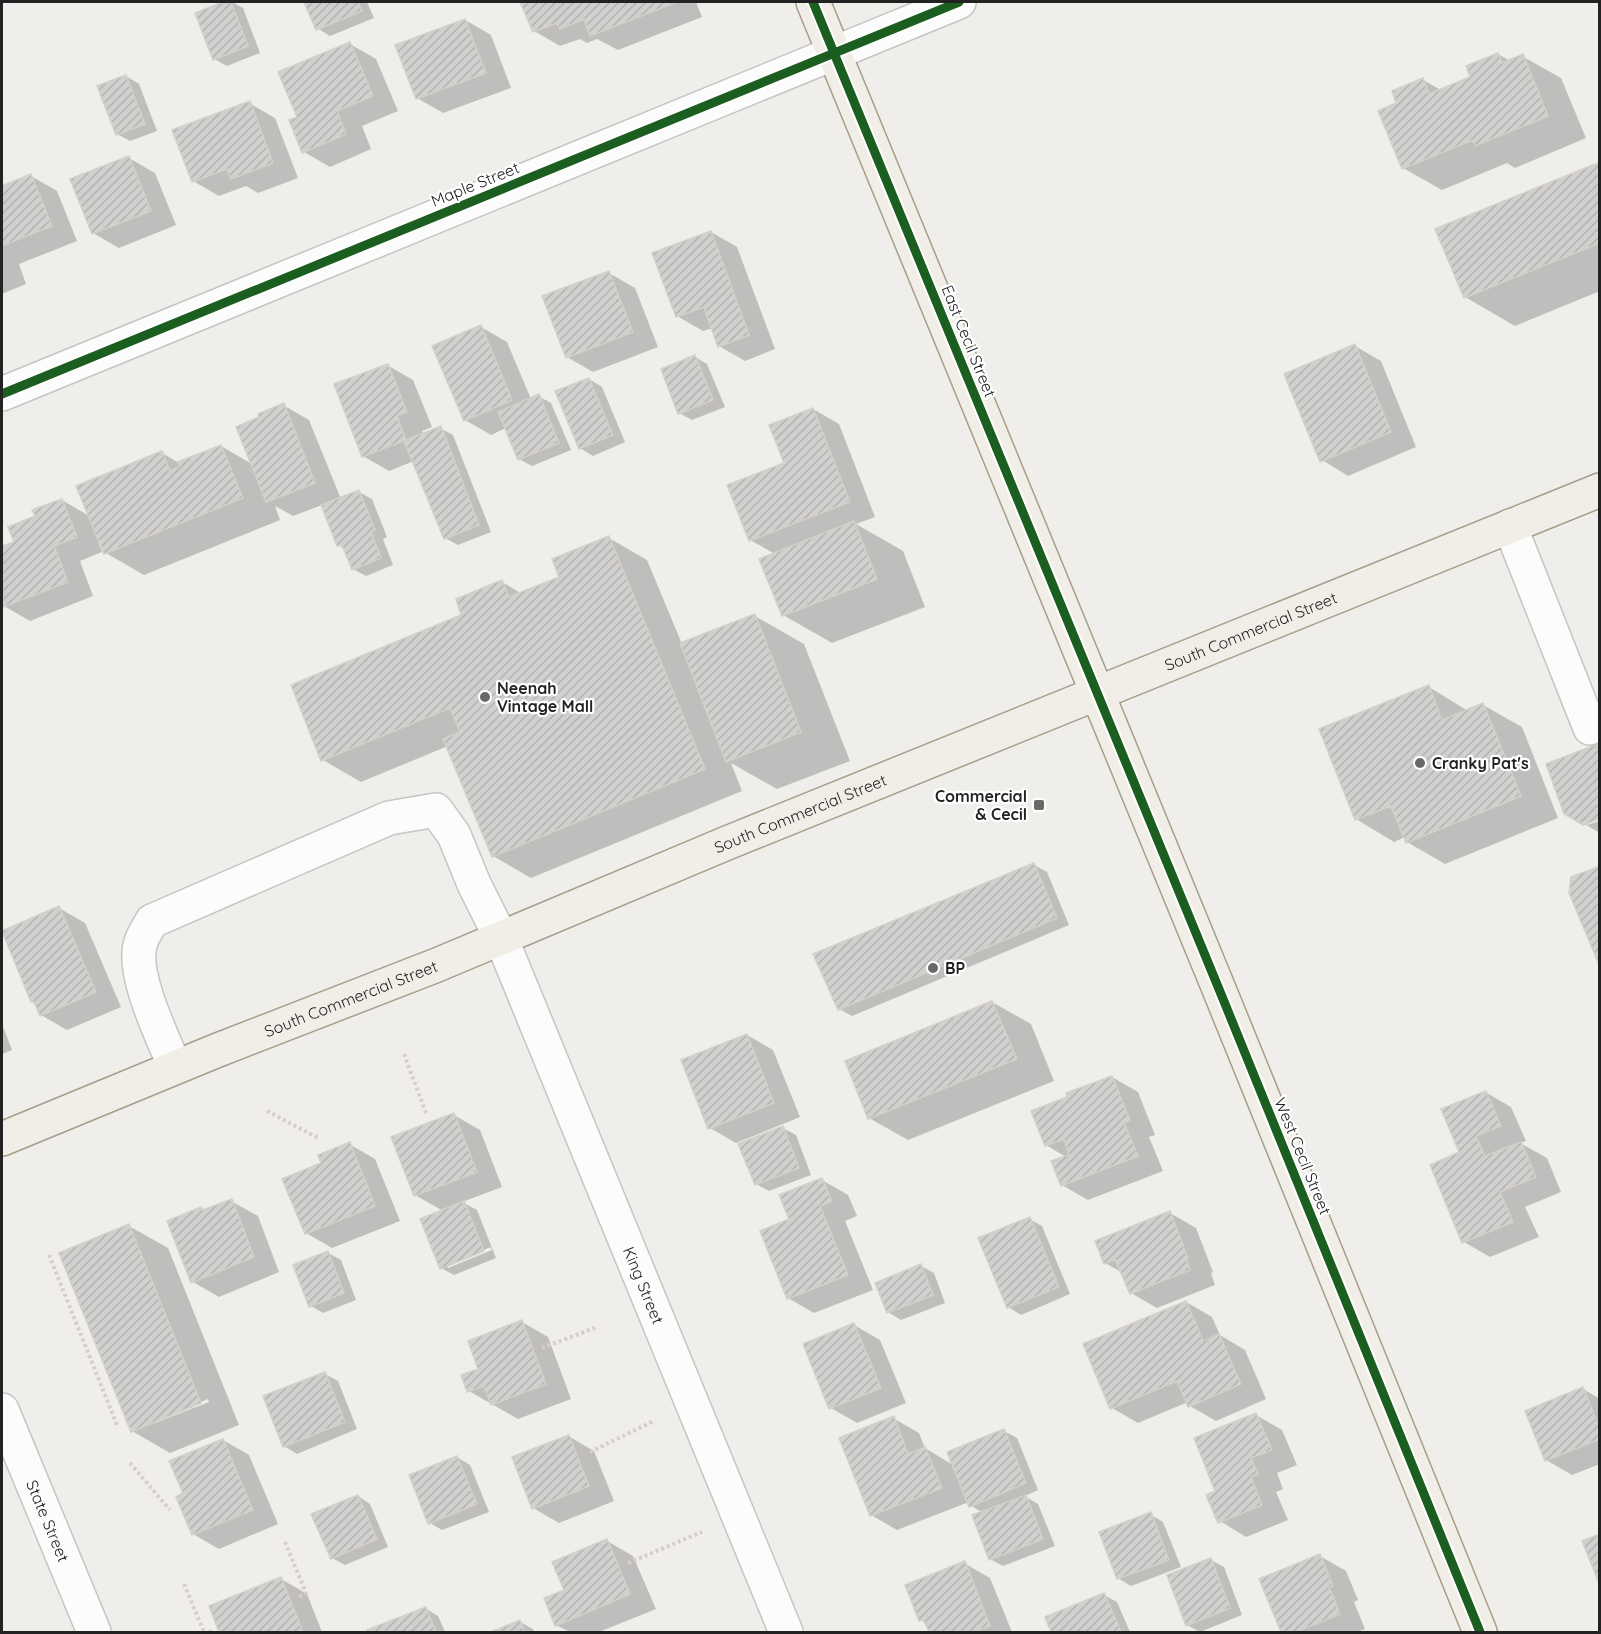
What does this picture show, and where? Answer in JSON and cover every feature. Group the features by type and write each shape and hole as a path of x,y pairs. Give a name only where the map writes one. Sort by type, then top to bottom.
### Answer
{"main road":[{"name":"East Cecil Street","path":"813,2 1096,692"},
{"name":"South Commercial Street","path":"2,1138 501,938 1096,692 1599,490"},
{"name":"West Cecil Street","path":"1096,692 1480,1632"}],"street":[{"name":"Maple Street","path":"2,394 959,2"},
{"path":"1510,526 1590,728"},
{"name":"King Street","path":"175,1067 148,1002 139,968 140,943 152,921 389,818 436,810 454,835 474,884 501,938 786,1632"},
{"name":"State Street","path":"2,1410 94,1632"}],"path":[{"path":"404,1054 426,1113"},
{"path":"267,1111 320,1139"},
{"path":"50,1255 117,1425"},
{"path":"542,1348 597,1327"},
{"path":"590,1452 691,1404"},
{"path":"130,1463 170,1510"},
{"path":"628,1563 739,1517"},
{"path":"285,1542 306,1593 297,1598"},
{"path":"184,1584 204,1632"}],"building":[{"path":"223,2 231,2 248,46 213,60 195,13"},
{"path":"304,2 358,2 362,11 316,30"},
{"path":"520,2 677,2 590,36 584,19 560,29 557,23 533,32"},
{"path":"465,19 486,73 416,99 395,45"},
{"path":"350,42 373,96 337,111 346,134 302,153 289,120 297,117 278,72"},
{"path":"1498,53 1502,63 1523,54 1548,116 1475,146 1473,140 1402,169 1378,111 1396,103 1392,91 1423,78 1429,94 1470,77 1466,66"},
{"path":"126,75 145,124 116,135 97,86"},
{"path":"250,101 273,163 231,179 227,169 192,182 172,130"},
{"path":"129,156 151,211 92,234 70,179"},
{"path":"1600,162 1600,243 1464,298 1435,229"},
{"path":"31,174 52,226 2,246 2,186"},
{"path":"711,231 749,335 718,347 704,307 676,317 652,253"},
{"path":"609,271 633,332 566,358 542,296"},
{"path":"481,325 512,400 464,421 432,346"},
{"path":"1355,344 1391,432 1320,462 1284,374"},
{"path":"695,355 713,400 678,414 661,369"},
{"path":"388,364 407,412 397,416 406,440 362,457 334,384"},
{"path":"589,378 613,435 579,449 555,391"},
{"path":"539,394 559,443 518,460 498,412"},
{"path":"284,403 315,483 266,502 236,427"},
{"path":"813,408 850,502 749,541 727,485 784,463 769,425"},
{"path":"441,426 479,525 444,539 404,441"},
{"path":"221,445 243,498 104,554 76,486 162,451 170,471 180,466 178,462"},
{"path":"359,490 375,530 371,532 381,558 352,570 342,545 337,546 321,505"},
{"path":"62,499 77,537 54,546 68,582 3,607 2,546 14,542 8,527 35,516 32,510"},
{"path":"854,521 877,579 782,616 759,559"},
{"name":"Neenah Vintage Mall","path":"609,536 705,769 492,857 443,739 460,732 450,708 321,761 291,685 461,615 456,599 502,580 509,597 559,577 552,559"},
{"path":"755,614 801,732 726,762 680,643"},
{"name":"Cranky Pat's","path":"1429,685 1442,720 1483,703 1521,796 1406,843 1391,806 1355,820 1319,729"},
{"path":"1600,743 1600,819 1583,825 1564,814 1546,764"},
{"path":"1034,863 1057,918 838,1010 813,954"},
{"path":"1600,866 1600,967 1569,893 1571,877"},
{"path":"59,906 96,992 40,1016 34,1002 31,1002 2,931"},
{"path":"992,1001 1017,1059 868,1119 845,1061"},
{"path":"747,1034 774,1103 708,1129 681,1060"},
{"path":"1112,1076 1130,1120 1124,1123 1138,1156 1061,1186 1051,1161 1069,1155 1064,1139 1045,1146 1031,1111 1067,1097 1066,1093"},
{"path":"1486,1091 1501,1126 1476,1136 1485,1156 1521,1142 1536,1177 1500,1192 1513,1222 1462,1243 1430,1165 1459,1152 1441,1109"},
{"path":"454,1113 477,1172 414,1196 391,1137"},
{"path":"783,1126 799,1168 755,1185 738,1144"},
{"path":"350,1142 375,1206 305,1234 282,1179 321,1163 318,1155"},
{"path":"822,1178 832,1201 820,1206 848,1275 787,1299 760,1231 789,1219 779,1195"},
{"path":"232,1199 254,1257 191,1283 167,1221 201,1207 203,1210"},
{"path":"464,1201 484,1251 440,1269 420,1219"},
{"path":"1170,1211 1188,1258 1186,1258 1190,1270 1130,1294 1115,1259 1104,1264 1095,1241"},
{"path":"1030,1217 1059,1287 1007,1308 978,1238"},
{"path":"129,1224 201,1403 131,1432 59,1253"},
{"path":"328,1251 344,1293 309,1307 293,1265"},
{"path":"921,1264 933,1295 887,1313 875,1283"},
{"path":"1186,1301 1203,1341 1219,1334 1241,1384 1188,1407 1177,1381 1110,1409 1083,1344"},
{"path":"522,1320 546,1384 491,1405 484,1386 467,1392 461,1375 478,1369 468,1341"},
{"path":"854,1323 881,1388 829,1409 803,1344"},
{"path":"325,1372 345,1422 283,1447 263,1396"},
{"path":"1583,1387 1600,1429 1600,1439 1545,1461 1525,1411"},
{"path":"1256,1413 1272,1450 1251,1458 1258,1474 1251,1477 1262,1505 1218,1523 1206,1495 1215,1491 1194,1438"},
{"path":"894,1416 908,1454 925,1447 942,1488 870,1516 839,1438"},
{"path":"1004,1429 1026,1483 969,1507 947,1452"},
{"path":"569,1435 589,1486 532,1509 512,1457"},
{"path":"223,1439 253,1510 192,1535 176,1497 183,1493 169,1461"},
{"path":"457,1456 477,1504 428,1524 409,1475"},
{"path":"358,1495 377,1539 331,1559 311,1514"},
{"path":"1026,1495 1043,1539 989,1560 972,1515"},
{"path":"1151,1512 1169,1560 1117,1579 1099,1532"},
{"path":"1600,1534 1600,1586 1582,1541"},
{"path":"607,1539 630,1594 555,1626 544,1598 564,1590 552,1562"},
{"path":"1320,1554 1333,1586 1329,1587 1340,1614 1296,1632 1281,1632 1259,1579"},
{"path":"1211,1558 1230,1608 1186,1626 1167,1575"},
{"path":"965,1561 990,1626 973,1632 929,1632 923,1619 919,1621 905,1585"},
{"path":"281,1577 303,1632 219,1632 209,1606"},
{"path":"1104,1593 1121,1632 1051,1632 1045,1617"},
{"path":"426,1607 436,1632 368,1632 367,1630"},
{"path":"520,1620 525,1632 491,1632"}],"cycle path":[{"path":"813,2 1221,994 1480,1632"},
{"path":"2,394 959,2"}],"place":[{"name":"Neenah Vintage Mall","path":"485,697"},
{"name":"Cranky Pat's","path":"1420,763"},
{"name":"Commercial & Cecil","path":"1039,805"},
{"name":"BP","path":"933,968"}]}
